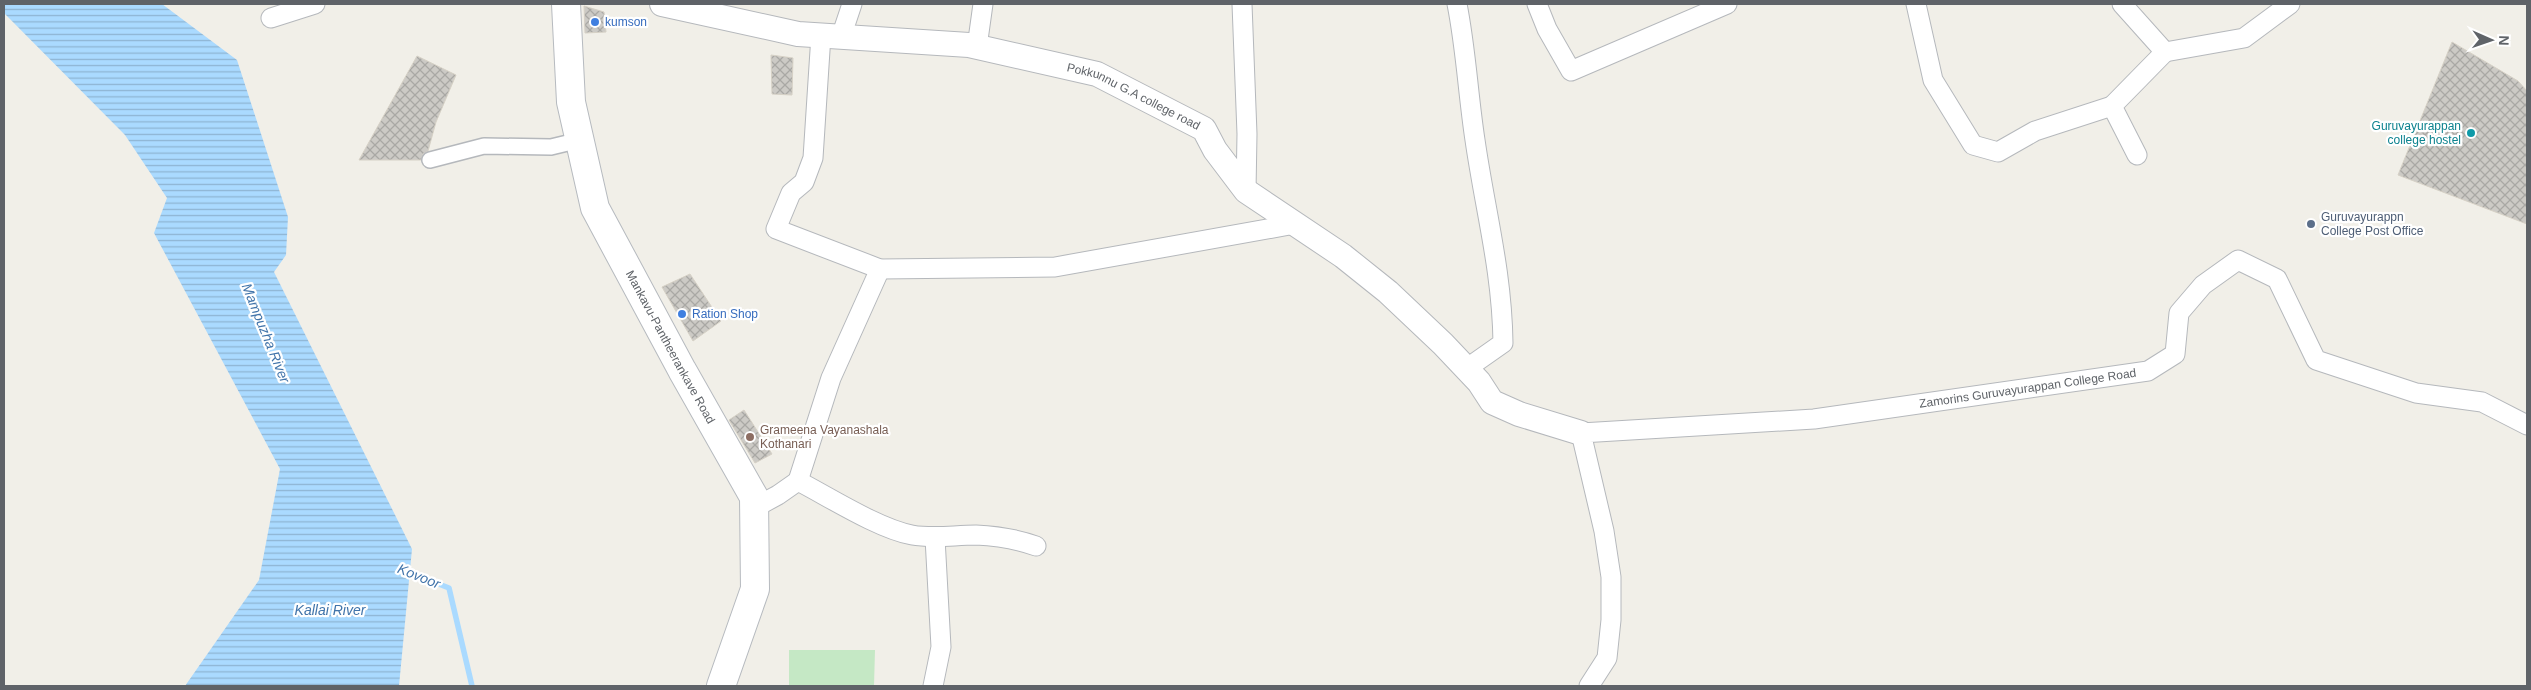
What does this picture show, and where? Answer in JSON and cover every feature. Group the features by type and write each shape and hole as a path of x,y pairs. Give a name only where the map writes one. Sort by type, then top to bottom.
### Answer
{"main road":[{"name":"Mankavu-Pantheerankave Road","path":"566,4 571,102 595,208 682,370 754,497 755,589 721,686"}],"street":[{"path":"271,18 314,4"},
{"name":"Pokkunnu G.A college road","path":"662,4 798,34 977,47 1097,74 1204,128 1215,150 1246,191 1343,256 1388,292 1466,369 1492,402 1519,414 1582,433"},
{"path":"852,4 831,36 813,158 804,182 791,193 776,229 880,269 1054,267 1294,224"},
{"path":"977,47 983,4"},
{"path":"1242,4 1247,134 1246,191"},
{"path":"1458,4 1464,38 1475,140 1493,232 1502,303 1502,343 1466,369"},
{"path":"1538,4 1547,29 1571,71 1726,4"},
{"path":"1916,4 1933,80 1972,144 1998,152 2035,131 2112,106 2165,52 2244,38 2290,4"},
{"path":"2122,4 2165,52"},
{"path":"2112,106 2137,155"},
{"path":"430,160 484,146 552,147 580,140"},
{"name":"Zamorins Guruvayurappan College Road","path":"1582,433 1814,419 2148,371 2175,354 2179,313 2204,285 2238,260 2277,279 2316,360 2416,393 2482,402 2527,425"},
{"path":"754,508 798,481 831,378 880,269"},
{"path":"1582,433 1604,531 1610,577 1611,620 1607,658 1589,686"},
{"path":"798,481 889,528 911,535 935,538 984,536 1018,539 1036,546"},
{"path":"933,686 941,647 935,538"}],"green space":[{"path":"789,650 875,650 874,686 789,686"}],"water":[{"name":"Kallai River","path":"4,4 162,4 237,60 288,217 286,255 274,272 412,549 399,686 185,686 259,580 280,469 154,233 167,198 125,135 4,13"}],"building":[{"name":"kumson","path":"584,6 604,12 606,32 585,33"},
{"name":"Guruvayurappan college hostel","path":"2452,42 2518,81 2527,91 2527,224 2398,175"},
{"path":"771,55 793,58 792,95 772,94"},
{"path":"417,56 456,75 436,122 428,151 423,154 421,160 359,160"},
{"path":"690,274 721,321 693,341 662,287"},
{"name":"Grameena Vayanashala Kothanari","path":"744,410 772,454 755,463 729,420"}],"waterway":[{"name":"Kovoor","path":"403,570 449,588 472,686"}],"place":[{"name":"kumson","path":"595,22"},
{"name":"Guruvayurappan college hostel","path":"2471,133"},
{"name":"Guruvayurappn College Post Office","path":"2311,224"},
{"name":"Ration Shop","path":"682,314"},
{"name":"Grameena Vayanashala Kothanari","path":"750,437"}],"water label":[{"name":"Mampuzha River","path":"266,333"}]}
